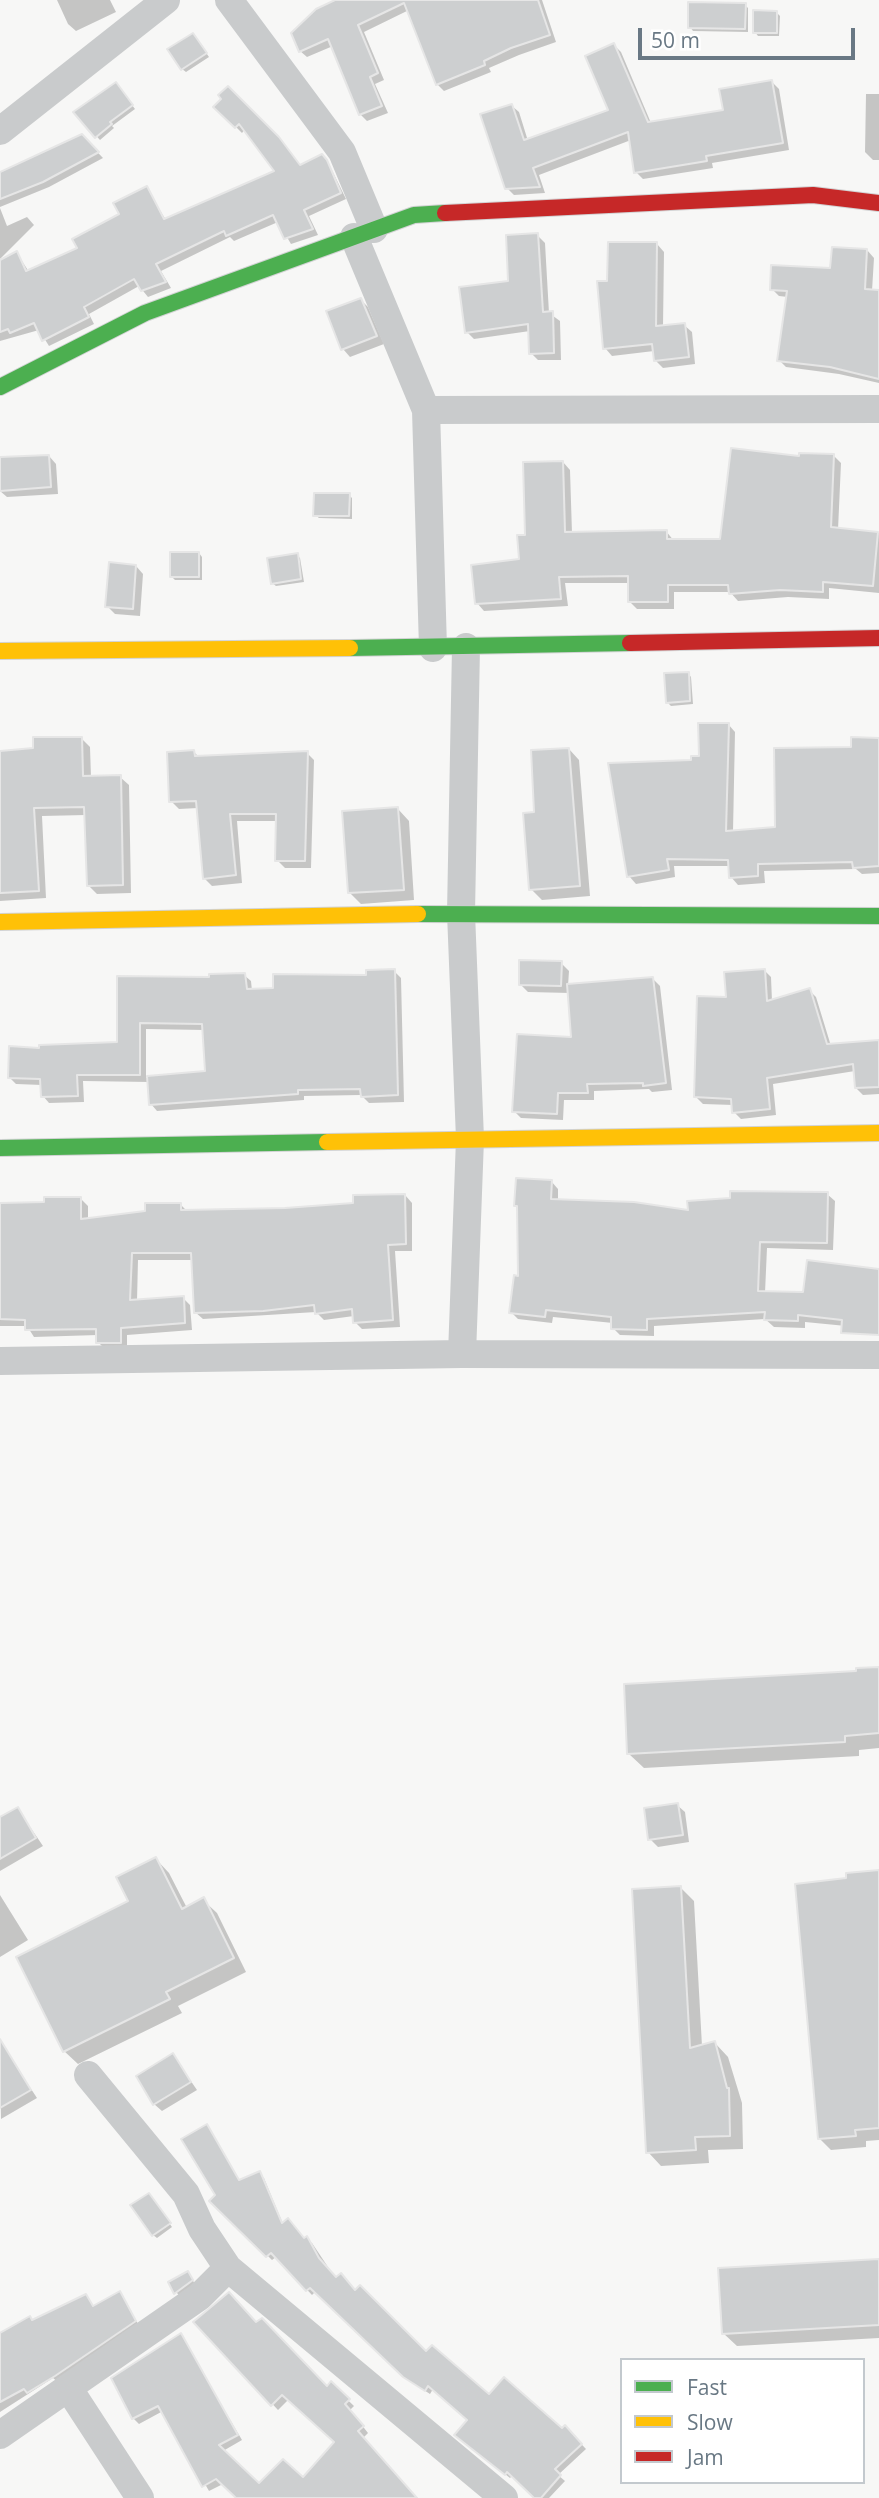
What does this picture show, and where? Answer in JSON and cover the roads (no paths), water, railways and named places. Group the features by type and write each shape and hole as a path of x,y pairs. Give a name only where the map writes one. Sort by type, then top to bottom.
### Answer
{"street":[{"path":"0,131 166,0"},
{"path":"229,0 342,152 364,233 426,410 433,648"},
{"path":"0,387 145,313 414,215 813,195 879,202"},
{"path":"426,410 879,410"},
{"path":"0,651 433,648 879,638"},
{"path":"462,1354 470,1139 461,913 466,647"},
{"path":"0,922 461,913 879,916"},
{"path":"0,1149 879,1133"},
{"path":"0,1361 462,1354 879,1355"},
{"path":"88,2075 186,2194 202,2229 228,2268 503,2498"},
{"path":"0,2435 199,2297 228,2268"},
{"path":"69,2389 140,2498"}]}
